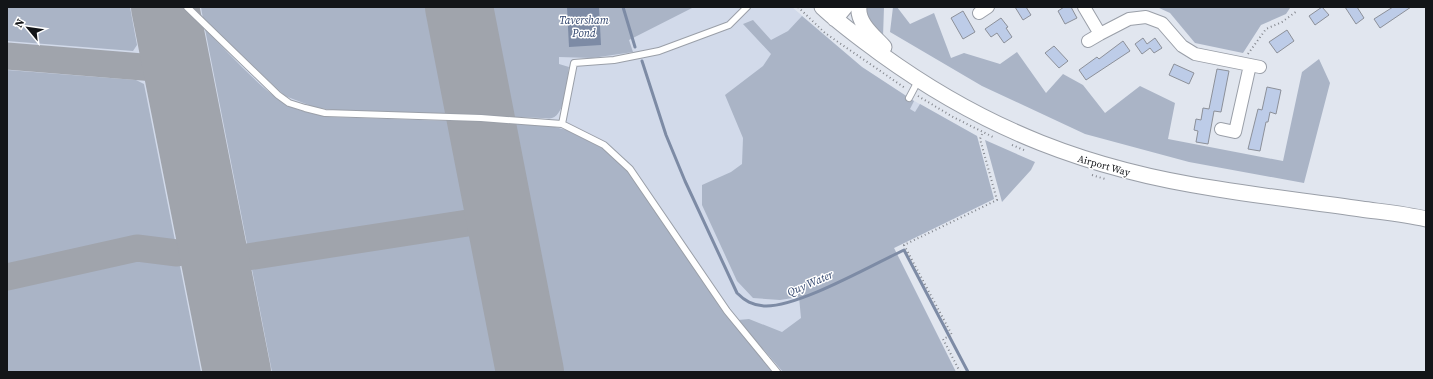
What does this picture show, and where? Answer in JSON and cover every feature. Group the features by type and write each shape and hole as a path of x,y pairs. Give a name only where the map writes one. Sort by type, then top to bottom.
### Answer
{"street":[{"name":"Airport Way","path":"822,7 835,19 918,81 989,120 1028,138 1099,164 1147,177 1218,190 1426,219"},
{"path":"835,19 845,7"},
{"path":"859,7 858,14 867,29 918,81"},
{"path":"1084,7 1100,34"},
{"path":"1088,41 1129,19 1146,17 1162,23 1182,46 1194,54 1250,65 1235,132 1221,129"}],"lane":[{"path":"187,7 267,86 289,102 305,108 324,113 488,118 562,124 604,145 630,169 728,311 777,372"},
{"path":"562,124 574,63 614,60 659,51 729,25 747,7"},
{"path":"909,98 918,81"}],"path":[{"path":"1250,65 1266,29 1282,22 1297,11"},
{"path":"960,372 943,339 952,335 904,245 997,200 980,139 983,132"}],"shaded area":[{"path":"7,7 792,7 862,67 909,98 977,136 994,199 894,248 956,372 7,372"},
{"path":"7,7 130,7 137,45 133,51 7,41"},
{"path":"201,7 694,7 629,40 633,52 592,58 559,57 559,64 569,67 565,96 557,115 549,118 332,110 314,107 285,96 203,19"},
{"path":"863,7 884,7 883,37 868,22"},
{"path":"893,7 897,7 910,24 934,13 951,58 964,53 1000,64 1017,52 1046,93 1063,74 1083,85 1105,113 1140,86 1175,103 1168,139 1283,161 1302,72 1319,59 1330,83 1304,183 1189,162 1085,134 982,86 890,32"},
{"path":"1157,7 1290,8 1286,14 1261,25 1243,53 1195,43 1170,13"},
{"path":"802,16 862,67 914,101 910,109 915,112 920,104 977,136 994,199 894,248 956,372 783,372 738,320 749,319 782,332 801,318 799,297 780,300 753,298 737,281 702,205 702,185 731,172 742,164 743,138 725,95 763,66 771,54 743,24 753,20 771,40 788,31"},
{"path":"205,29 267,91 288,105 303,111 329,117 513,123 551,126 570,131 605,148 630,172 775,372 272,372"},
{"path":"7,70 136,80 144,84 201,372 7,372"},
{"path":"985,140 1035,162 1031,170 1002,202"}],"water":[{"name":"Taversham Pond","path":"567,7 599,7 601,45 569,47"}],"building":[{"path":"1015,7 1026,7 1031,15 1023,20"},
{"path":"1064,7 1071,7 1077,18 1065,24 1058,11"},
{"path":"1322,7 1329,15 1315,25 1309,16"},
{"path":"1345,7 1357,7 1364,18 1356,24"},
{"path":"1393,7 1411,7 1380,28 1374,19"},
{"path":"963,11 975,32 963,39 951,18"},
{"path":"1001,18 1008,27 1006,28 1012,37 1004,43 997,33 991,37 985,29"},
{"path":"1287,30 1294,41 1277,53 1269,42"},
{"path":"1143,38 1147,44 1155,38 1162,48 1154,53 1150,48 1142,54 1135,44"},
{"path":"1123,41 1130,51 1086,80 1079,70 1097,57 1099,59"},
{"path":"1054,46 1068,61 1059,68 1045,53"},
{"path":"1174,64 1194,73 1189,84 1169,75"},
{"path":"1217,69 1229,71 1221,112 1214,111 1208,144 1196,142 1198,131 1194,130 1196,119 1201,120 1203,108 1209,109"},
{"path":"1267,87 1281,90 1276,114 1270,112 1268,122 1266,122 1260,151 1248,149 1258,109 1262,110"}],"waterway":[{"name":"Quy Water","path":"623,7 635,47"},
{"name":"Quy Water","path":"642,61 666,135 685,181 737,293 752,304 764,306 778,305 814,293 904,250 968,372"}],"taxiway":[{"path":"142,67 156,61 164,53 167,48 170,28"},
{"path":"7,56 155,68 172,76 182,92"},
{"path":"215,262 500,218"},
{"path":"7,277 137,248 177,253"}],"runway":[{"path":"165,7 237,372"},
{"path":"459,7 530,372"}]}
